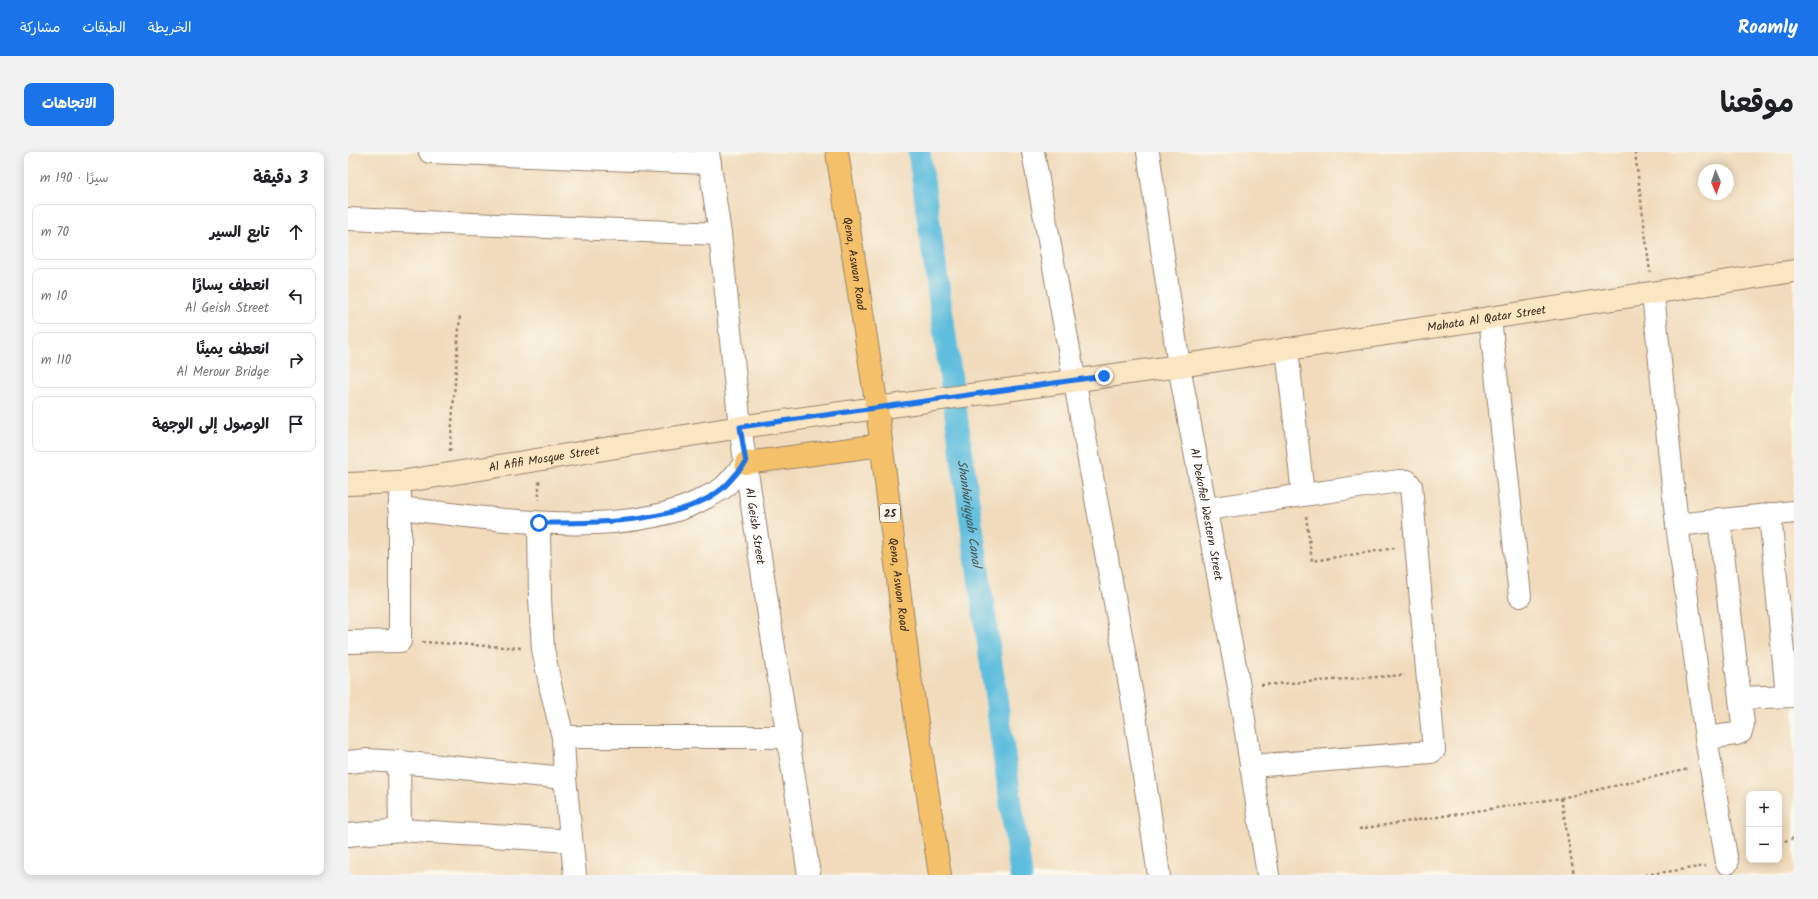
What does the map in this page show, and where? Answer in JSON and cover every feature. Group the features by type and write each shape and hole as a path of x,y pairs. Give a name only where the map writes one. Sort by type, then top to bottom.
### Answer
{"highway":[{"name":"Qena, Aswan Road","path":"837,152 877,408 909,670 940,875"},
{"path":"746,463 881,445"}],"street":[{"path":"430,152 709,157"},
{"path":"1034,152 1132,696 1159,875"},
{"name":"Al Dekofiel Western Street","path":"1148,152 1172,367 1206,509 1238,687 1268,875"},
{"name":"Al Geish Street","path":"709,157 720,234 740,427 789,737 809,875"},
{"path":"348,219 720,234"},
{"name":"Mahata Al Qatar Street","path":"908,403 1172,367 1794,271"},
{"path":"1652,294 1677,525 1706,738 1727,863"},
{"path":"1490,318 1520,596"},
{"path":"1287,349 1303,495"},
{"name":"Al Afifi Mosque Street","path":"348,484 400,482 764,423 908,403"},
{"path":"399,508 539,523 594,523 661,514 693,505 723,488 746,463"},
{"path":"1206,509 1399,481 1407,481 1411,486 1428,673 1433,751 1251,766"},
{"path":"348,642 400,641 400,482"},
{"path":"1677,525 1719,519 1794,512"},
{"path":"1740,698 1790,696 1788,648 1770,514"},
{"path":"1706,738 1736,734 1740,732 1743,724 1719,519"},
{"path":"539,523 540,600 543,649 563,737 565,778 575,875"},
{"path":"563,737 789,737"},
{"path":"348,762 367,760 399,762 565,778"},
{"path":"399,762 400,830"},
{"path":"348,835 400,830 571,840"}],"path":[{"path":"1635,152 1652,294"},
{"path":"448,474 460,314"},
{"path":"539,459 539,523"},
{"path":"1303,495 1312,561 1416,545"},
{"path":"400,641 543,649"},
{"path":"1238,687 1428,673"},
{"path":"1359,830 1561,798 1711,764"},
{"path":"1561,798 1574,875"},
{"path":"1782,842 1794,838"},
{"path":"1645,875 1727,863"}],"waterway":[{"name":"Shanhūriyyah Canal","path":"919,152 1021,875"}],"route":[{"path":"539,523 594,523 628,520 661,514 693,505 723,488 746,463 740,427 1104,376"}]}
